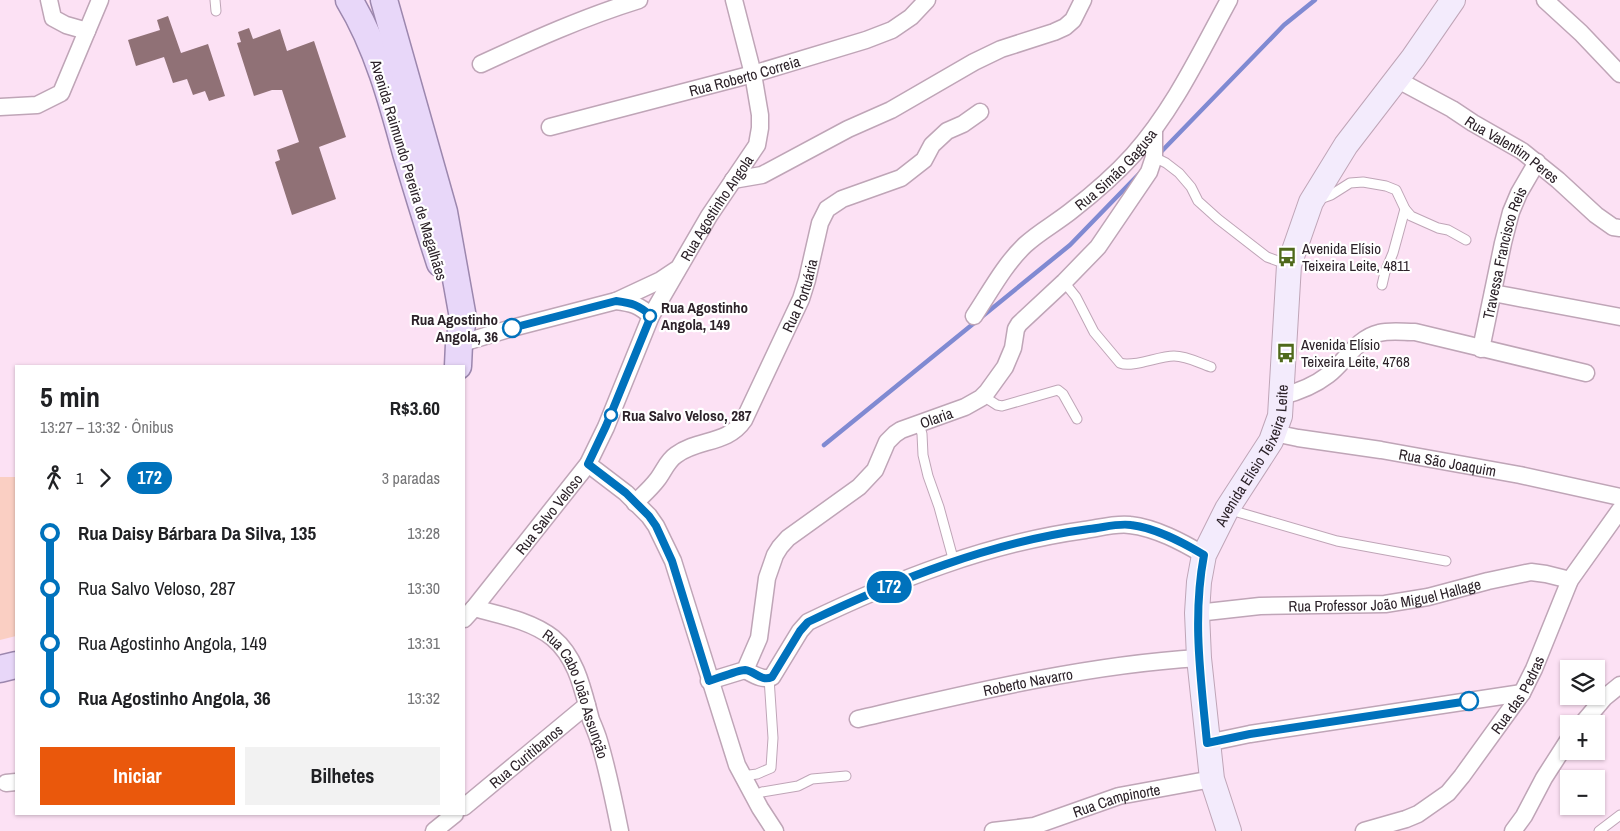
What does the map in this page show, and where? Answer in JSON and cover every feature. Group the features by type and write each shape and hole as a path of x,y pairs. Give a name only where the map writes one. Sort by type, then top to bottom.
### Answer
{"main road":[{"name":"Avenida Raimundo Pereira de Magalhães","path":"348,0 360,18 394,110 440,264 459,355"},
{"name":"Avenida Raimundo Pereira de Magalhães","path":"384,0 444,212 464,318 459,355"},
{"name":"Avenida Elísio Teixeira Leite","path":"1228,831 1212,779 1199,658 1197,613 1199,582 1204,555 1227,509 1274,433 1280,416 1290,265 1311,202 1346,145 1396,80 1453,0"},
{"path":"0,669 15,665"}],"street":[{"path":"49,0 53,18 66,25 87,31"},
{"path":"0,106 37,105 61,93 100,0"},
{"path":"481,64 544,34 589,16 639,0"},
{"name":"Rua Agostinho Angola","path":"616,301 642,307 651,316 709,216 757,145 760,115 753,74 734,0"},
{"name":"Rua Roberto Correia","path":"550,127 834,51 892,30 911,17 927,0"},
{"path":"733,180 762,174 848,129 891,110 974,62 1001,49 1065,27 1073,20 1083,0"},
{"name":"Rua Simão Gagusa","path":"974,316 1000,276 1024,246 1071,212 1099,188 1133,156 1154,130 1188,77 1229,0"},
{"path":"1545,0 1581,33 1620,74"},
{"name":"Rua Valentim Peres","path":"1396,80 1452,109 1472,123 1522,151 1596,215 1613,227 1620,228"},
{"name":"Rua Portuária","path":"635,503 657,480 667,463 675,455 692,445 730,434 744,420 801,299 820,223 827,208 842,199 901,178 924,160 932,145 946,131 963,124 980,112"},
{"name":"Olaria","path":"745,670 759,638 767,578 775,555 780,547 788,538 870,477 887,442 894,434 973,403 984,396 1009,359 1016,329 1019,324 1098,247 1149,172 1154,157 1154,130"},
{"name":"Travessa Francisco Reis","path":"1481,349 1511,212 1519,193 1537,162"},
{"name":"Rua Agostinho Angola","path":"459,355 512,328 616,301 655,283 677,269"},
{"path":"1492,293 1620,317"},
{"name":"Rua Salvo Veloso","path":"469,614 588,464 606,426 651,316"},
{"path":"1282,396 1294,393 1329,374 1361,342 1379,333 1414,332 1586,373"},
{"name":"Rua São Joaquim","path":"1274,433 1381,450 1528,477 1620,497"},
{"path":"588,464 635,503 656,526 672,561 737,765 753,796 775,831"},
{"name":"Rua das Pedras","path":"1364,831 1412,816 1430,806 1448,793 1476,758 1522,692 1534,669 1570,580 1620,510"},
{"path":"709,681 745,670 765,679 769,678 808,622 894,585 954,562 1018,542 1067,532 1124,525 1140,527 1165,535 1204,555"},
{"name":"Rua Professor João Miguel Hallage","path":"1197,613 1276,606 1385,604 1428,598 1488,581 1530,572 1570,580"},
{"name":"Rua Cabo João Assunção","path":"469,614 523,623 539,629 563,648 579,677 599,741 620,831"},
{"name":"Roberto Navarro","path":"858,719 1022,682 1135,664 1199,658"},
{"path":"1590,715 1604,698 1620,685"},
{"path":"1207,743 1250,734 1522,692"},
{"name":"Rua Curitibanos","path":"465,806 587,705"},
{"path":"1513,831 1524,816 1544,778 1560,753"},
{"name":"Rua Campinorte","path":"993,831 1034,826 1120,796 1212,779"},
{"path":"434,831 454,815"}],"lane":[{"path":"215,0 216,11"},
{"path":"1154,157 1180,173 1191,187 1198,201 1218,219 1267,257 1290,265"},
{"path":"1311,202 1331,195 1350,183 1362,182 1392,188 1396,190 1405,209 1411,216 1438,228 1448,230 1466,240"},
{"path":"1382,285 1405,209"},
{"path":"1064,282 1076,297 1094,332 1120,363 1131,364 1152,358 1176,356 1211,367"},
{"path":"984,396 1002,406 1058,390 1063,394 1077,419"},
{"path":"919,424 928,476 939,507 954,562"},
{"path":"1227,509 1336,541 1446,561"},
{"path":"742,776 757,774 771,768 773,738 769,678"},
{"path":"753,796 762,792 798,786 812,779 846,776"},
{"path":"1599,831 1620,815"}],"shaded area":[{"path":"0,477 15,477 15,636 0,640"}],"building":[{"path":"168,16 181,53 208,44 225,96 209,101 205,91 193,95 187,79 173,83 164,57 136,66 128,40 160,30 157,20"},
{"path":"249,28 253,39 280,29 287,51 314,41 346,137 319,147 336,199 292,215 275,162 280,160 277,150 299,142 282,90 272,90 254,96 237,43 241,42 238,32"}],"waterway":[{"path":"1159,154 1284,25 1315,0"},
{"path":"824,445 1070,245 1139,174"}],"bus line":[{"name":"172","path":"512,328 616,301 642,307 651,316 606,426 588,464 626,493 649,516 656,526 672,561 709,681 745,670 765,679 772,677 788,649 808,622 903,581 958,560 1018,542 1067,532 1130,525 1165,535 1204,555 1199,582 1197,613 1207,743 1250,734 1469,701"}],"place":[{"name":"Avenida Elísio Teixeira Leite, 4811","path":"1287,257"},
{"name":"Rua Agostinho Angola, 149","path":"650,316"},
{"name":"Rua Agostinho Angola, 36","path":"512,328"},
{"name":"Avenida Elísio Teixeira Leite, 4768","path":"1286,353"},
{"name":"Rua Salvo Veloso, 287","path":"611,415"}]}
